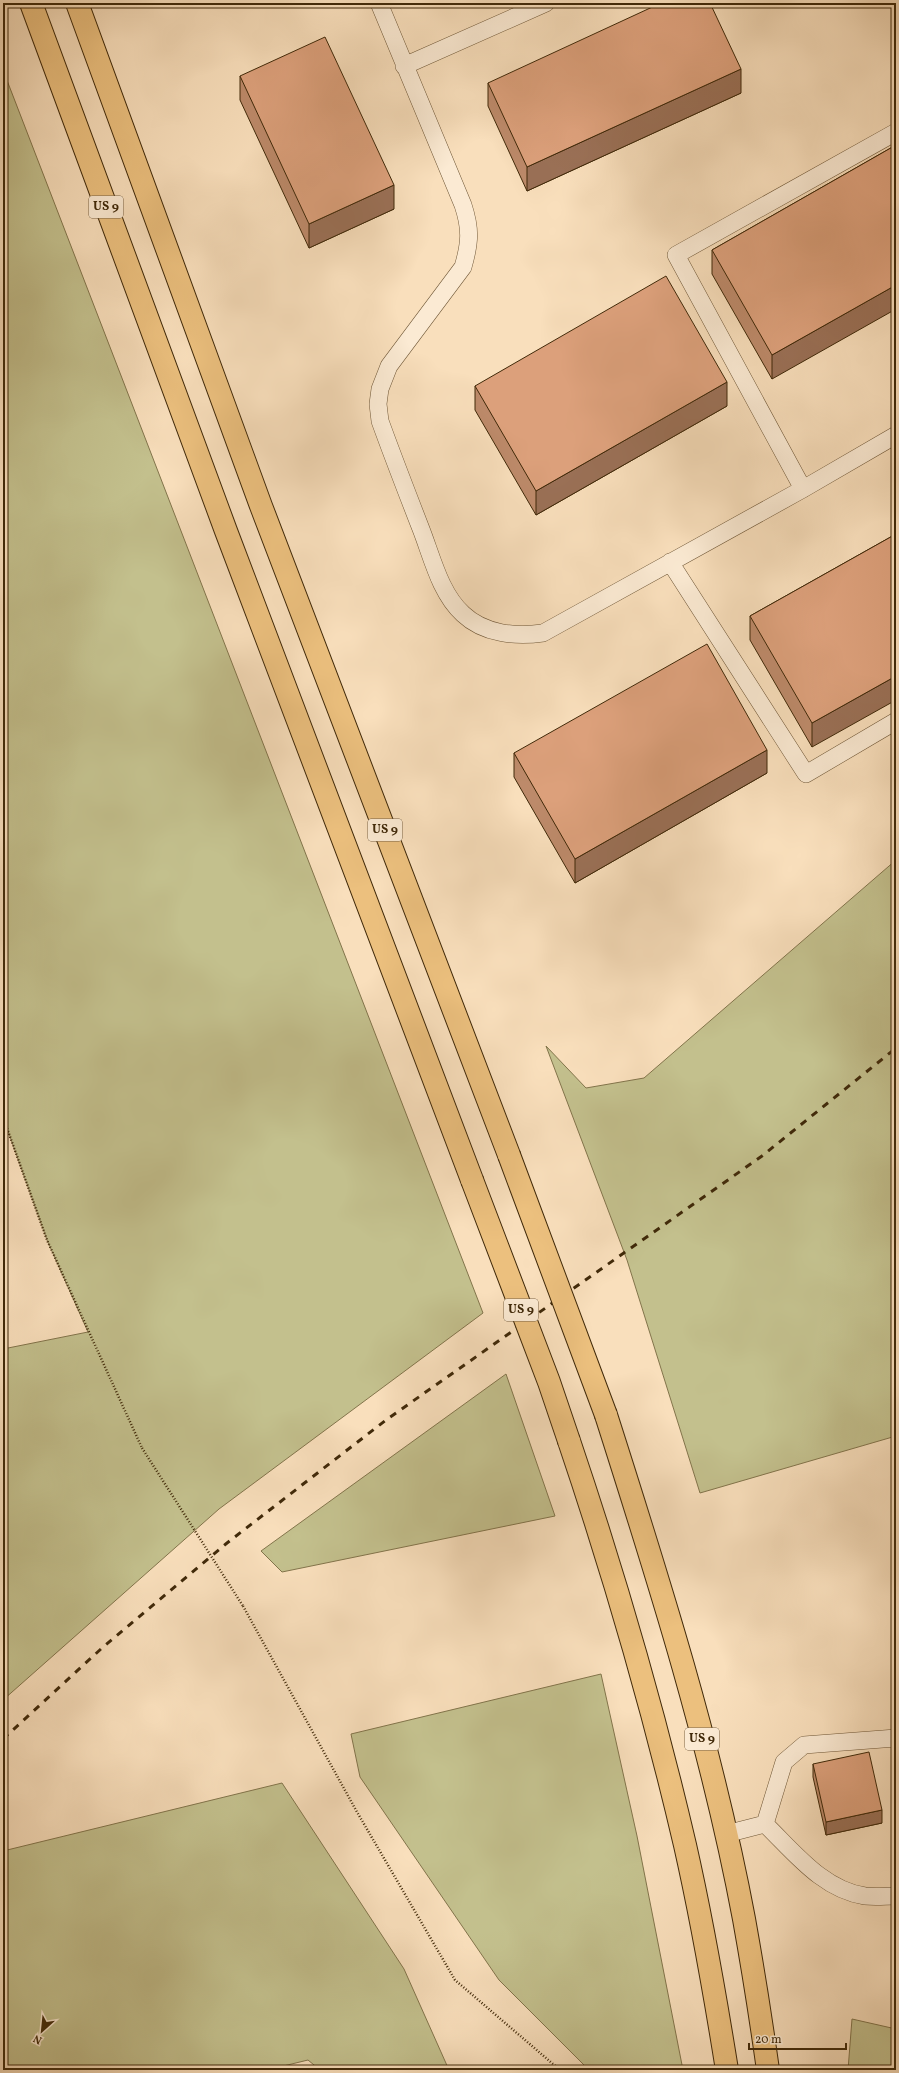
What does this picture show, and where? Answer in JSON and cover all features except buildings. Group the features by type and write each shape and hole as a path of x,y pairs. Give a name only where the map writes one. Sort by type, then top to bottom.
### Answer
{"highway":[{"name":"US 9","path":"31,3 226,531 549,1382 569,1440 623,1608 666,1771 700,1919 727,2070"},
{"name":"US 9","path":"77,3 93,52 196,333 509,1155 606,1415 685,1675 726,1834 744,1918 768,2070"}],"lane":[{"path":"379,3 463,205 469,224 468,248 463,267 389,366 380,389 378,404 380,421 440,578 453,602 463,614 491,630 509,635 526,636 543,633 896,436"},
{"path":"404,66 546,3"},
{"path":"803,489 676,255 896,132"},
{"path":"670,562 806,774 896,721"},
{"path":"765,1824 784,1762 804,1746 896,1738"},
{"path":"726,1834 765,1824"},
{"path":"765,1824 817,1874 836,1886 864,1896 896,1896"}],"path":[{"path":"3,1117 46,1240 142,1448 243,1606 357,1812 455,1980 560,2070"}],"shaded area":[{"path":"3,70 483,1313 219,1509 3,1700 3,1349 88,1332 47,1240 3,1117"},
{"path":"896,860 896,1436 700,1493 627,1260 546,1046 586,1088 644,1078"},
{"path":"506,1374 555,1516 282,1572 261,1551"},
{"path":"601,1674 637,1836 683,2070 589,2070 499,1980 360,1777 351,1734"},
{"path":"282,1783 404,1969 449,2070 320,2070 308,2060 267,2070 3,2070 3,1851"},
{"path":"852,2019 896,2029 896,2070 848,2070"}],"railway":[{"path":"3,1739 102,1648 227,1543 386,1420 762,1156 896,1048"}]}
